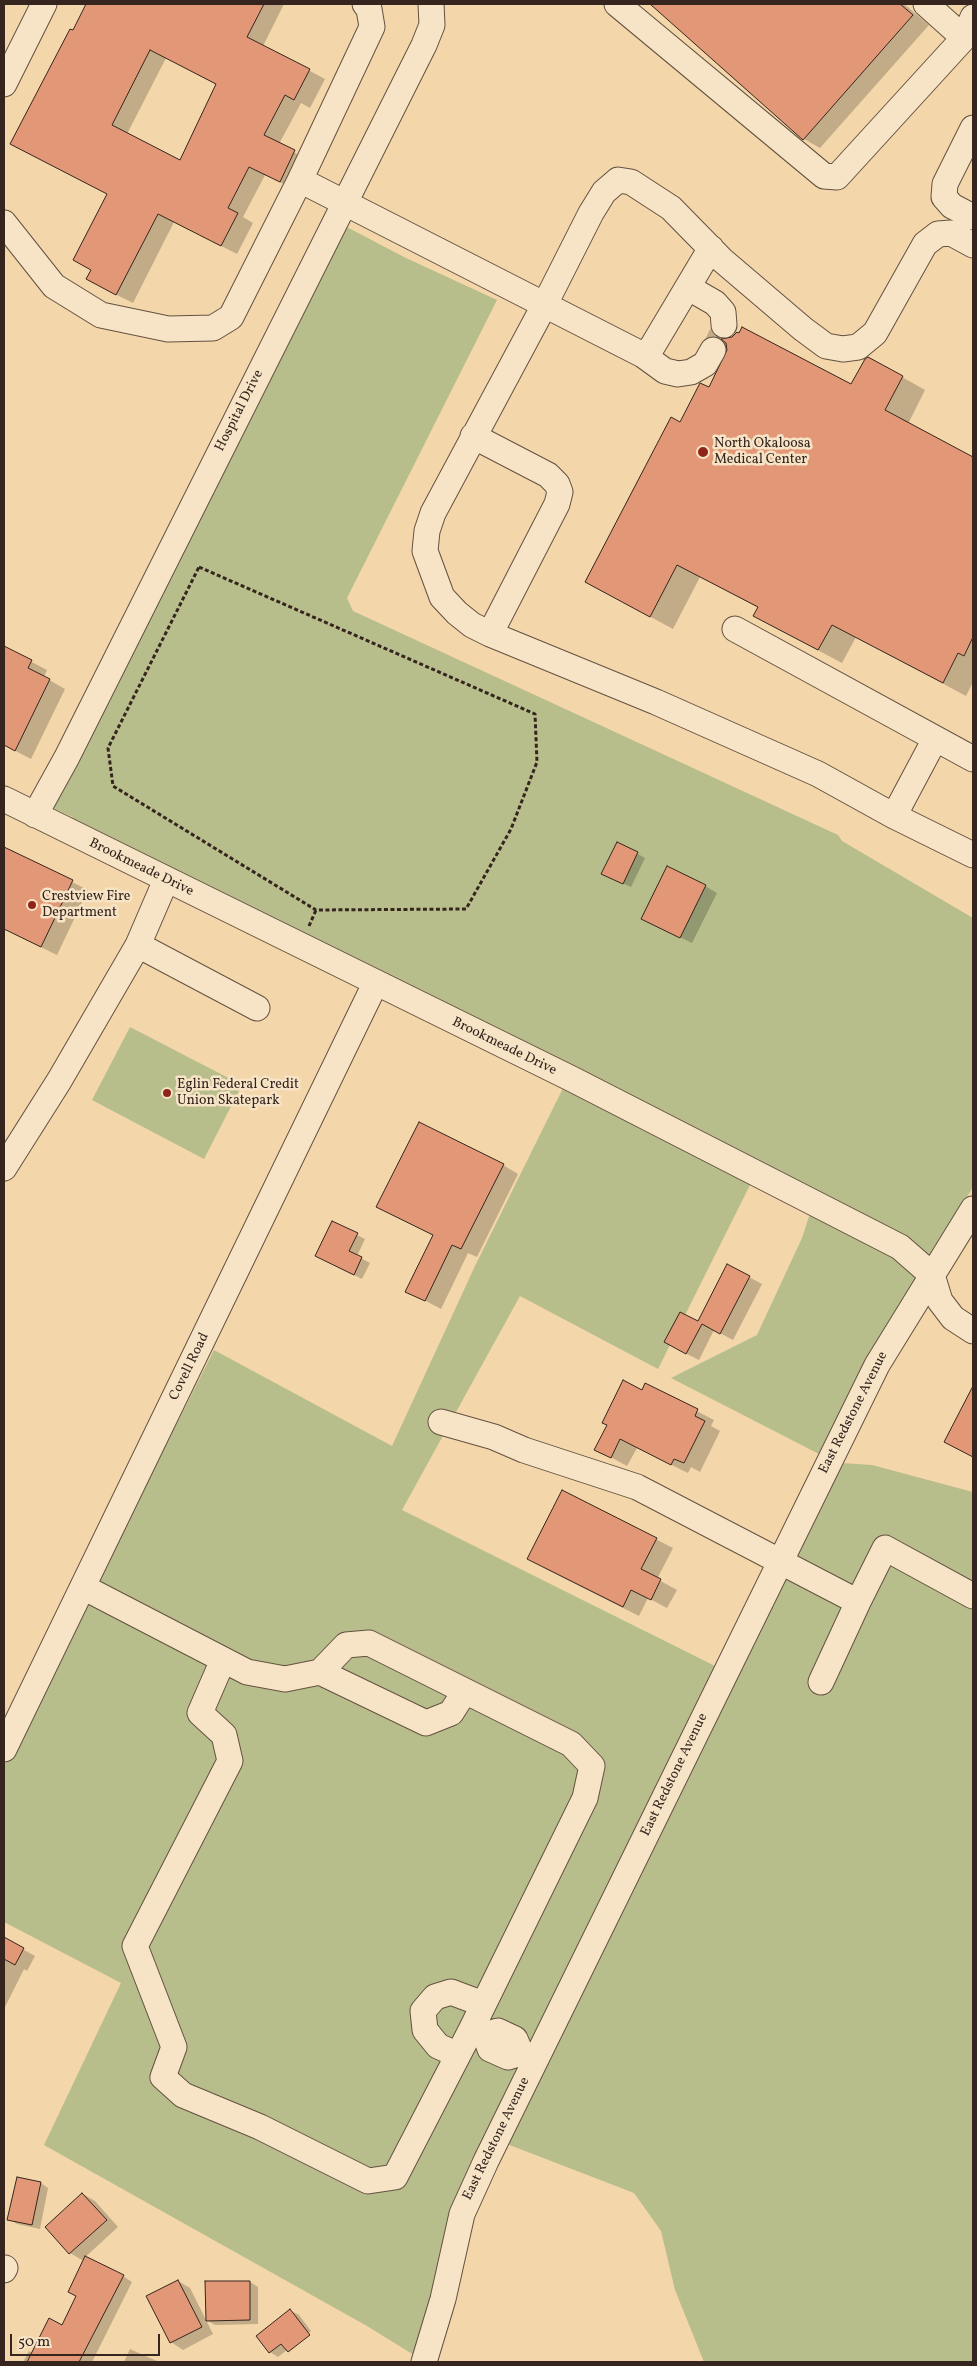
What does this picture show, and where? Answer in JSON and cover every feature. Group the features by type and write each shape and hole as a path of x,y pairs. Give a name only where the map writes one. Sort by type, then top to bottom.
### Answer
{"street":[{"path":"4,84 44,4"},
{"path":"4,223 54,286 101,315 168,329 213,328 231,316 300,180 372,27 369,9 365,4"},
{"name":"Hospital Drive","path":"35,815 67,757 169,550 346,203 424,45 432,25 431,4"},
{"path":"617,4 824,176 837,177 968,28 926,4"},
{"path":"973,128 945,184 944,197 952,206 973,217"},
{"path":"300,180 643,355 665,371 678,374 691,372 705,364 713,350"},
{"path":"973,245 951,233 938,234 925,244 874,332 858,347 843,349 826,346 803,329 711,248 671,208 632,182 618,180 604,192 591,213 545,304 473,436 433,513 427,532 425,551 442,597 472,625 656,702 818,774 894,816 973,855"},
{"path":"643,355 652,347 689,288 711,248"},
{"path":"689,288 715,302 723,312 724,325"},
{"path":"473,436 548,475 557,484 560,492 557,504 490,634"},
{"path":"736,629 973,759"},
{"path":"894,816 934,739"},
{"name":"Brookmeade Drive","path":"4,800 375,984 572,1079 900,1247 932,1275"},
{"path":"4,1168 59,1081 138,945 166,880"},
{"path":"138,945 257,1008"},
{"name":"Covell Road","path":"4,1749 375,984"},
{"name":"East Redstone Avenue","path":"424,2362 442,2299 462,2214 528,2057 878,1364 973,1209"},
{"path":"932,1275 940,1300 953,1318 973,1330"},
{"path":"441,1422 494,1437 524,1450 637,1487 858,1602"},
{"path":"821,1682 884,1548 973,1596"},
{"path":"83,1587 247,1672 285,1679 320,1672 346,1645 369,1643 571,1744 592,1766 585,1798 483,2004 478,2033 458,2056 395,2177 368,2181 260,2127 183,2095 163,2077 174,2047 135,1946 230,1761 224,1735 200,1713 223,1660"},
{"path":"320,1672 426,1723 451,1713 465,1691"},
{"path":"458,2056 438,2046 425,2030 423,2011 435,1997 451,1992 483,2004"},
{"path":"478,2033 498,2031 515,2039 528,2057"}],"path":[{"path":"198,567 535,714 536,762 510,829 466,909 316,910 113,786 108,748 198,567"}],"green space":[{"path":"337,222 406,258 497,300 347,598 353,611 838,835 842,841 973,918 973,1187 930,1256 819,1454 671,1378 757,1335 802,1238 815,1198 758,1169 658,1369 520,1296 402,1510 715,1666 432,2295 414,2355 367,2326 44,2145 121,1983 4,1922 4,1766 214,1350 392,1446 475,1266 570,1074 78,824 72,817 49,806"},
{"name":"Eglin Federal Credit Union Skatepark","path":"130,1027 242,1085 204,1159 92,1100"},
{"path":"841,1463 872,1465 973,1492 973,2362 704,2362 675,2290 661,2231 634,2193 507,2144"}],"building":[{"path":"86,4 264,4 247,37 310,69 294,100 285,95 264,135 295,150 280,182 249,167 228,208 238,213 221,246 158,214 116,295 86,279 91,270 73,260 107,194 10,144 70,29 73,30","holes":["150,50 216,84 180,160 112,125"]},
{"path":"650,4 900,4 913,15 803,140"},
{"path":"742,327 851,384 868,357 903,376 885,410 973,457 973,637 964,656 958,653 943,683 832,625 818,650 753,616 758,607 677,565 650,617 585,582 671,417 680,422 700,383 709,387 727,350 726,343 721,339 732,337 737,332 739,333"},
{"path":"4,646 32,660 28,668 50,679 15,751 4,745"},
{"path":"617,842 638,852 623,884 601,874"},
{"name":"Crestview Fire Department","path":"4,847 73,880 41,947 4,929"},
{"path":"667,866 706,885 680,938 641,919"},
{"path":"419,1122 504,1164 461,1249 452,1245 425,1301 405,1292 433,1235 376,1207"},
{"path":"332,1221 358,1233 349,1251 362,1257 354,1275 315,1256"},
{"path":"727,1264 750,1276 720,1334 702,1324 686,1354 664,1342 680,1312 698,1321"},
{"path":"623,1380 642,1390 645,1383 698,1409 695,1416 705,1421 684,1463 674,1459 671,1465 620,1439 611,1458 594,1450 607,1425 602,1423"},
{"path":"973,1386 973,1457 944,1442"},
{"path":"562,1490 657,1538 641,1569 661,1579 651,1600 631,1590 623,1607 527,1559"},
{"path":"4,1937 24,1948 15,1965 4,1959"},
{"path":"17,2177 41,2182 32,2225 7,2220"},
{"path":"82,2193 107,2220 69,2254 45,2227"},
{"path":"85,2256 124,2275 79,2362 27,2362 49,2318 62,2325 76,2296 68,2292"},
{"path":"178,2280 202,2327 170,2343 146,2296"},
{"path":"205,2281 250,2281 250,2320 206,2321"},
{"path":"290,2309 310,2335 288,2352 281,2344 269,2353 256,2336"}],"place":[{"name":"North Okaloosa Medical Center","path":"703,452"},
{"name":"Crestview Fire Department","path":"32,905"},
{"name":"Eglin Federal Credit Union Skatepark","path":"167,1093"}]}
